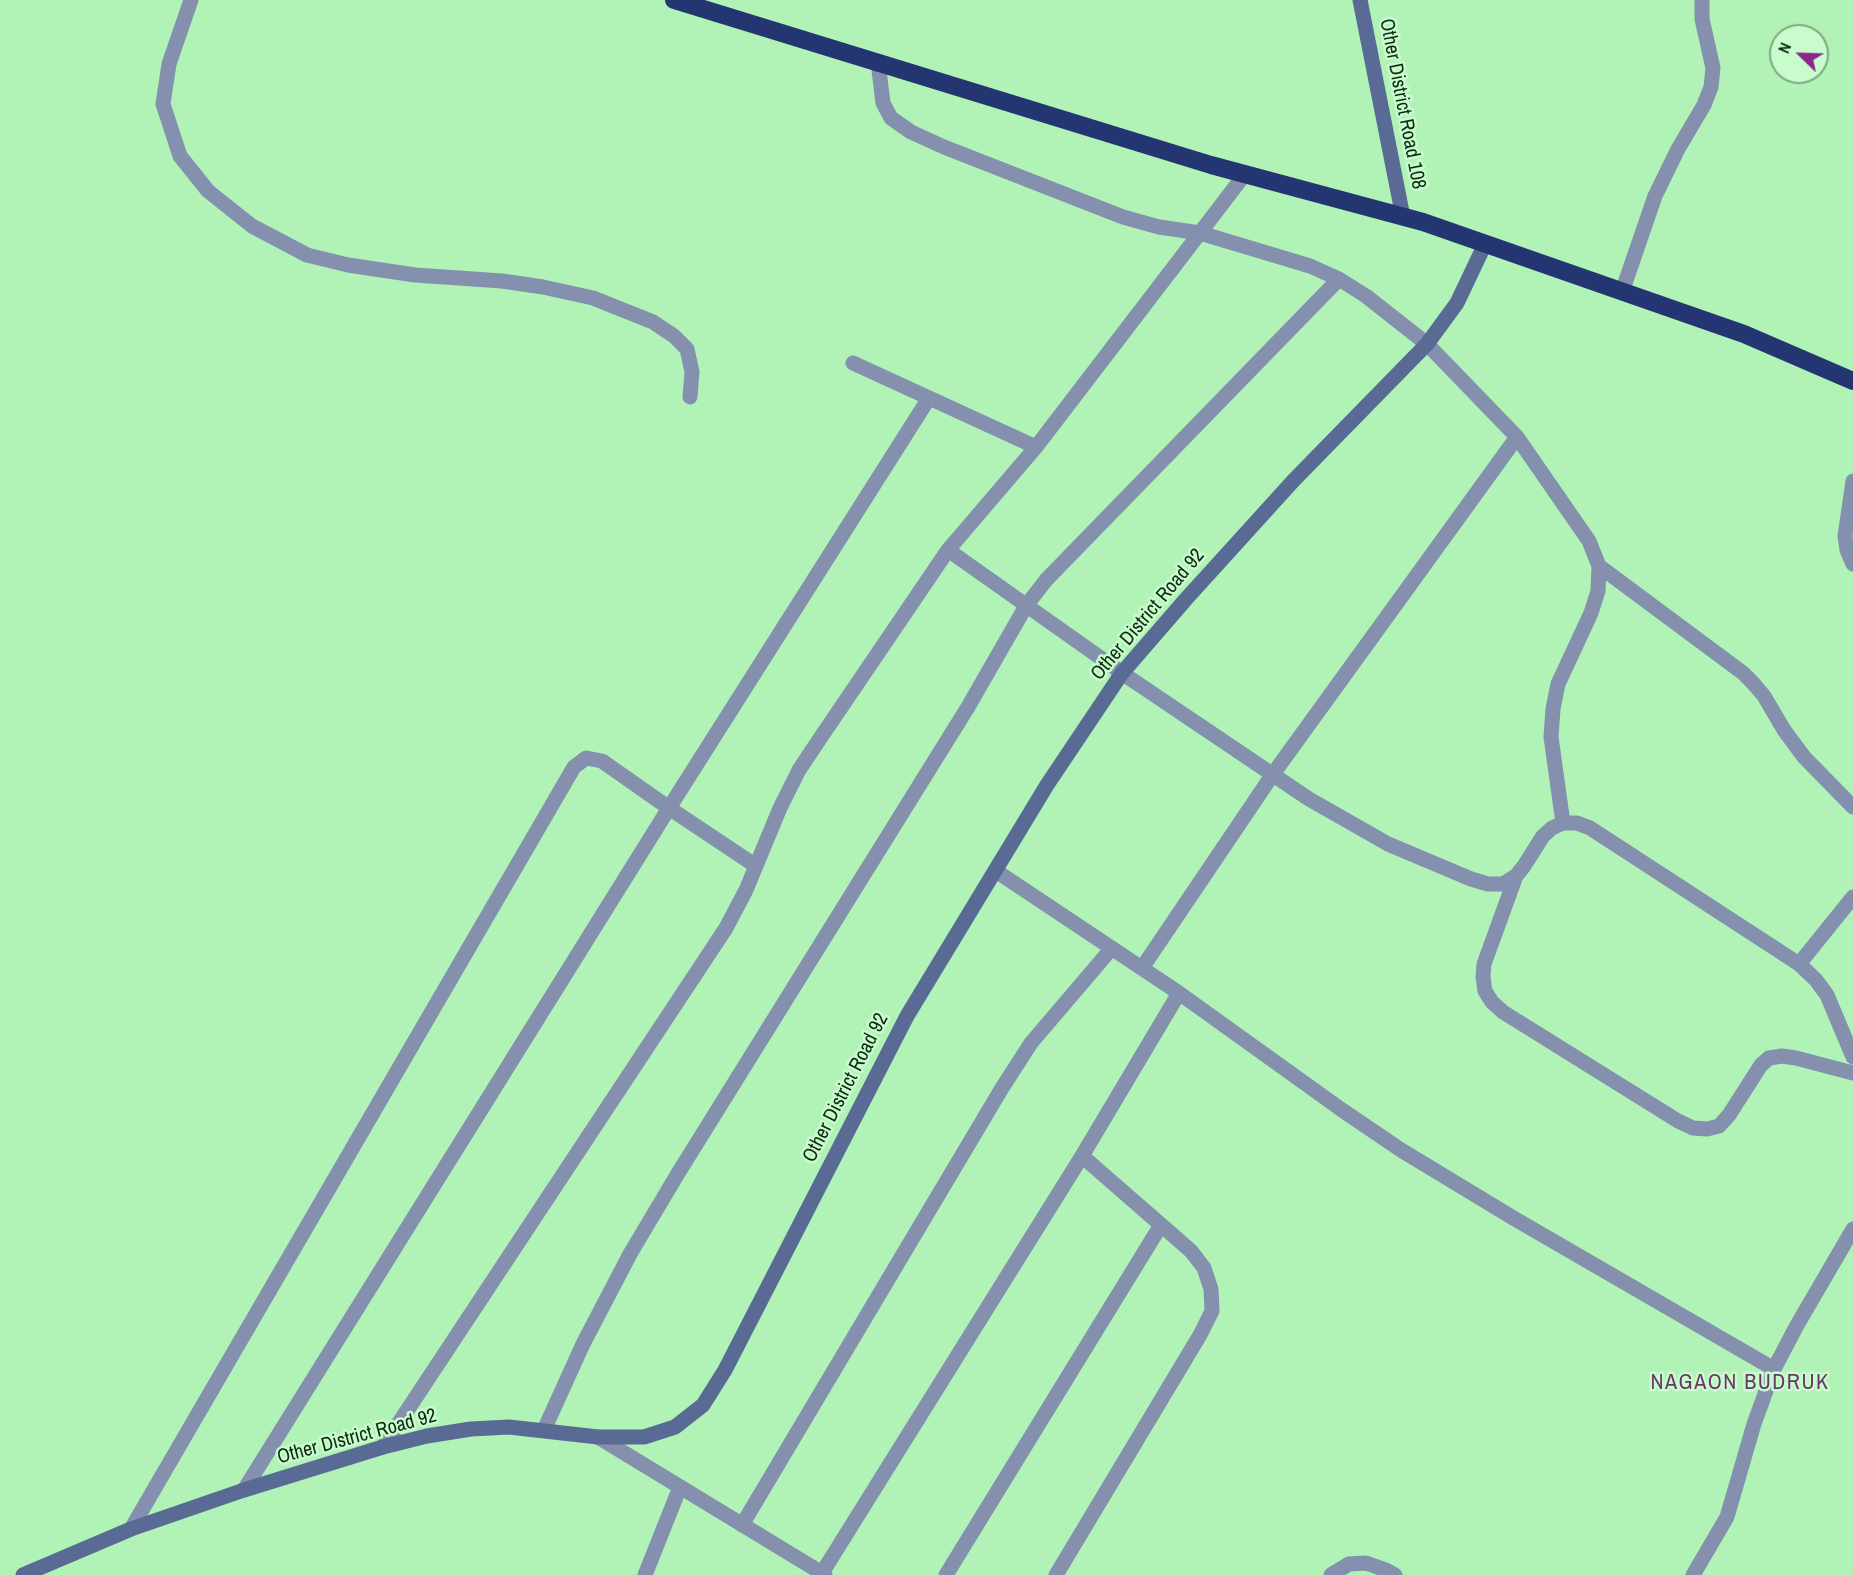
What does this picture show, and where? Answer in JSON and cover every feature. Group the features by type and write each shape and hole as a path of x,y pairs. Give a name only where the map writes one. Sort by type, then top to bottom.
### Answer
{"highway":[{"path":"674,0 1200,161 1403,217 1744,334 1853,381"}],"street":[{"path":"191,0 169,64 163,104 180,156 208,191 225,205 252,226 307,255 348,265 415,275 501,281 543,287 593,298 653,322 674,336 687,349 692,372 690,397"},
{"name":"Other District Road 108","path":"1360,0 1403,217"},
{"path":"1622,292 1655,196 1678,148 1704,105 1711,87 1713,68 1702,18 1702,0"},
{"path":"878,62 883,103 891,118 911,132 1123,217 1159,227 1200,233 1310,267 1340,279 1366,296 1427,344 1516,437 1589,541 1599,566 1598,591 1591,614 1558,684 1552,710 1551,737 1563,823"},
{"path":"383,1447 726,928 746,890 780,808 799,770 948,550 1036,447 1245,174"},
{"name":"Other District Road 92","path":"23,1575 131,1529 244,1490 383,1447 427,1436 509,1427 598,1437 644,1437 675,1427 703,1406 725,1371 907,1016 1047,785 1122,673 1294,480 1427,344 1458,303 1485,244"},
{"path":"544,1430 583,1344 630,1254 968,707 1026,606 1046,580 1340,279"},
{"path":"853,363 1036,447"},
{"path":"244,1490 669,808 929,398"},
{"path":"1142,968 1273,774 1516,437"},
{"path":"1853,481 1845,536 1847,550 1853,564"},
{"path":"948,550 1122,673 1310,799 1388,844 1488,884 1503,884 1516,876 1524,867 1543,836 1552,828 1563,823 1577,823 1590,828 1799,964 1816,980 1827,995 1853,1057"},
{"path":"1599,566 1753,683 1804,757 1853,807"},
{"path":"131,1529 574,767 586,758 602,760 756,866"},
{"path":"996,871 1179,993 1341,1110 1401,1150 1496,1208 1774,1369"},
{"path":"1516,876 1484,964 1485,991 1492,1002 1503,1012 1678,1121 1693,1128 1707,1129 1719,1126 1729,1115 1761,1065 1769,1058 1782,1056 1796,1058 1853,1073"},
{"path":"1799,964 1853,897"},
{"path":"742,1525 1031,1042 1112,948"},
{"path":"598,1437 823,1574 1082,1156 1179,993"},
{"path":"1056,1575 1200,1335 1212,1311 1211,1289 1204,1268 1191,1251 1082,1156"},
{"path":"946,1575 1161,1225"},
{"path":"1693,1575 1727,1517 1754,1424 1774,1369 1853,1229"},
{"path":"645,1575 680,1486"},
{"path":"1331,1575 1348,1564 1366,1563 1395,1575"}],"district":[{"name":"NAGAON BUDRUK","path":"1740,1383"}]}
